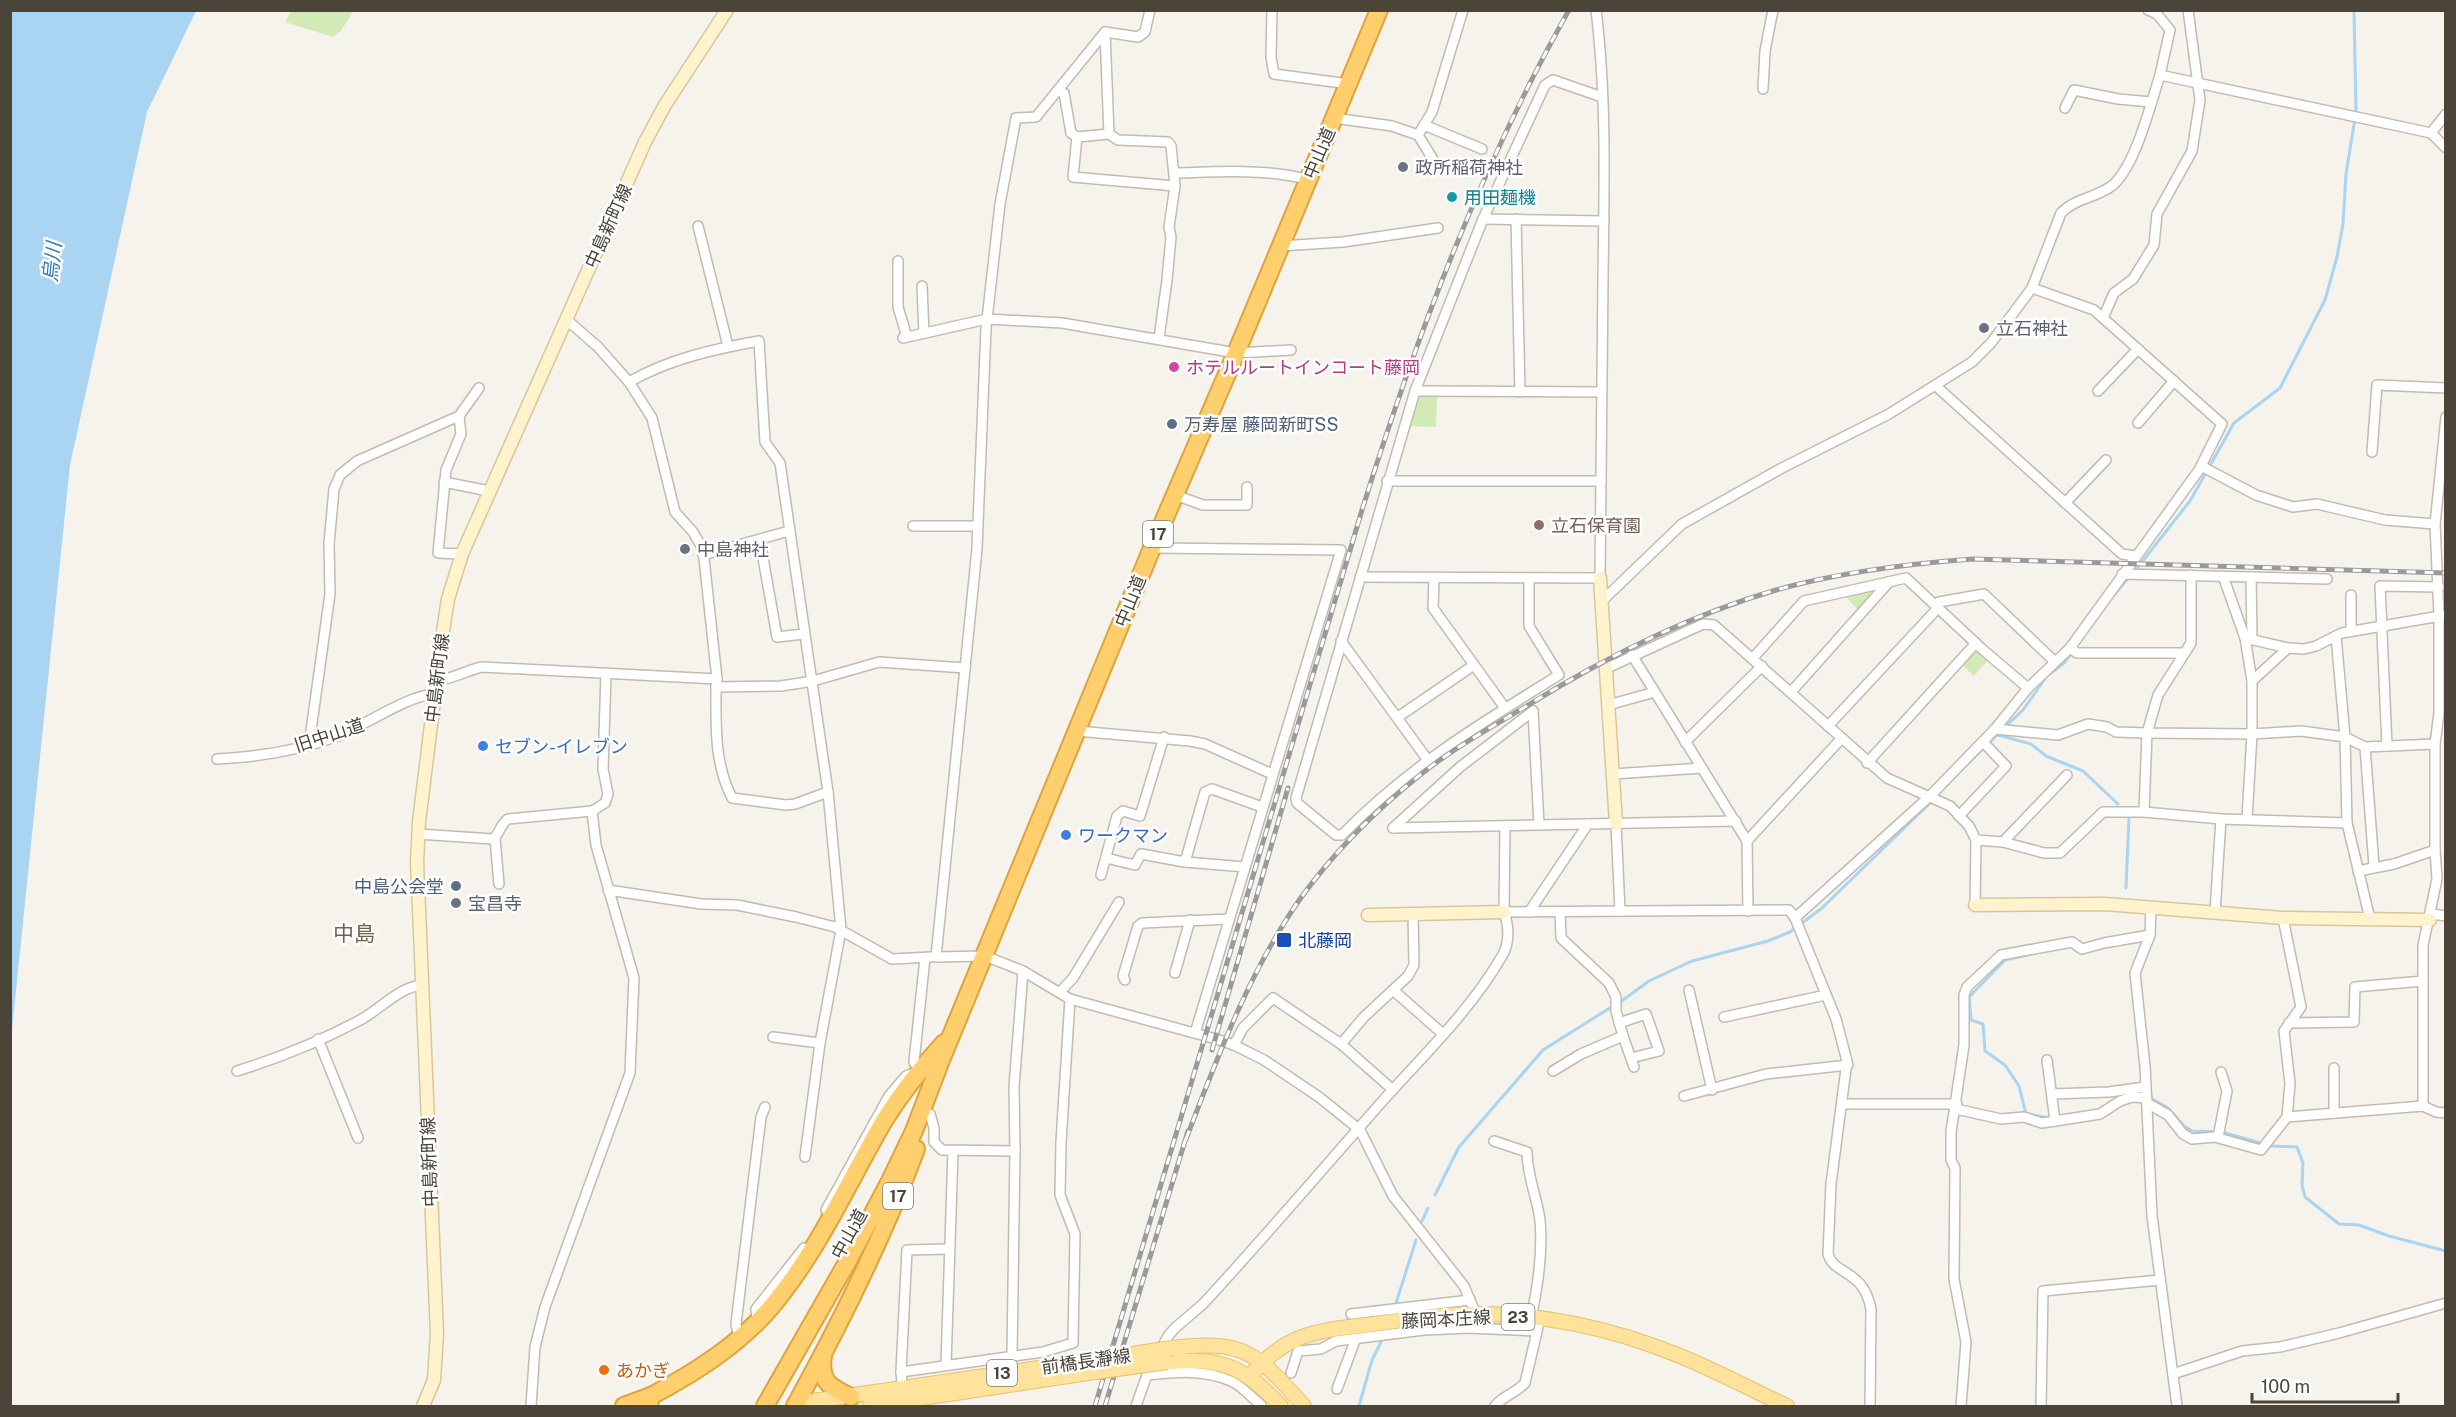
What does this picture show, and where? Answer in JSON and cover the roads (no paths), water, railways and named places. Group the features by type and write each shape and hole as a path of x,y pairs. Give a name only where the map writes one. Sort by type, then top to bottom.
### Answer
{"highway":[{"name":"中山道","path":"752,1407 783,1365 889,1183 914,1131 941,1060 1152,548 1379,10"},
{"path":"624,1407 650,1401 725,1350 771,1307 834,1215 885,1119 919,1071 954,1031"},
{"name":"17","path":"795,1407 824,1354 891,1213 930,1114 954,1031"},
{"path":"824,1354 822,1365 824,1378 834,1389 851,1397"},
{"name":"中山道","path":"765,1407 783,1365"}],"main road":[{"name":"中島新町線","path":"423,1407 435,1371 437,1335 418,834 448,599 462,554 489,491 645,142 665,105 727,10"},
{"path":"1600,578 1616,824"},
{"path":"1975,905 2104,904 2283,918 2431,917"},
{"path":"1368,915 1504,912"},
{"name":"藤岡本庄線","path":"1249,1377 1262,1362 1286,1343 1300,1337 1333,1329 1414,1318 1476,1314 1590,1328 1629,1338 1676,1354 1785,1406"},
{"name":"前橋長瀞線","path":"869,1407 1100,1359 1171,1348 1219,1345 1245,1351 1262,1362"},
{"name":"前橋長瀞線","path":"801,1407 813,1401 851,1397 904,1398 1191,1360 1216,1362 1238,1369 1249,1377"},
{"name":"13","path":"1262,1362 1304,1407"},
{"name":"13","path":"1249,1377 1281,1407"}],"street":[{"path":"1105,32 1138,37 1145,32 1150,10"},
{"path":"1272,10 1270,57 1274,74 1349,84"},
{"path":"1418,135 1432,112 1463,10"},
{"path":"1360,578 1600,578 1604,221 1600,38 1596,10"},
{"path":"1763,88 1765,51 1773,10"},
{"path":"1601,602 1683,524 1782,468 1889,414 1972,362 1992,343 2032,288 2061,213 2068,205 2099,194 2113,184 2126,170 2160,75 2170,30 2157,14 2148,10"},
{"path":"2103,318 2114,293 2133,279 2154,245 2157,214 2192,151 2200,100 2188,10"},
{"path":"936,957 976,549 987,319 1000,204 1016,118 1036,117 1105,32"},
{"path":"1105,32 1109,134"},
{"path":"2160,75 2431,133 2445,148"},
{"path":"1529,579 1529,626 1559,675 1427,759 1367,809 1342,835 1336,835 1297,803 1296,798 1415,391 1483,219 1545,85 1553,80 1602,97"},
{"path":"2065,108 2074,90 2118,99 2151,102"},
{"path":"1057,91 1064,93 1071,133 1077,136 1109,134 1118,140 1168,142 1175,173 1175,186 1169,227 1172,237 1159,338"},
{"path":"2431,133 2445,114"},
{"path":"1334,118 1392,126 1418,135 1434,161"},
{"path":"1424,125 1482,150"},
{"path":"1077,136 1073,177 1175,186"},
{"path":"1175,173 1231,172 1308,180"},
{"path":"1483,219 1604,221"},
{"path":"1516,219 1520,392"},
{"path":"698,226 728,346"},
{"path":"1280,246 1342,242 1438,228"},
{"path":"898,261 898,307 905,338 987,319 1062,323 1236,353 1291,350"},
{"path":"922,286 924,333"},
{"path":"1795,918 1930,796 1995,729 2028,688 2070,648 2201,466 2222,424 2094,310 2032,288"},
{"path":"567,320 598,347 629,382 652,418 675,512 693,532 703,549 717,683 716,739 721,769 732,798 786,805 828,792"},
{"path":"629,382 652,368 728,346 759,341 765,442 780,463 828,792 841,930 820,1043 805,1157"},
{"path":"2098,391 2138,350"},
{"path":"2138,423 2174,381"},
{"path":"1936,386 2122,554 2136,556"},
{"path":"2372,452 2376,386 2445,388"},
{"path":"309,745 330,594 328,544 332,500 340,475 357,461 459,416 478,388"},
{"path":"1415,391 1601,392"},
{"path":"459,416 461,434 446,470 444,482 438,553 462,554"},
{"path":"2423,1106 2423,945 2438,879 2435,850 2435,744 2439,713 2442,615 2435,524 2445,417"},
{"path":"2065,503 2106,460"},
{"path":"2201,466 2256,495 2293,507 2316,504 2385,520 2435,524"},
{"path":"1388,481 1601,481"},
{"path":"444,482 489,491"},
{"path":"1175,495 1203,505 1247,505 1247,487"},
{"path":"913,526 976,526"},
{"path":"703,555 760,541 789,531"},
{"path":"760,541 777,637 804,634"},
{"path":"1152,548 1341,550 1195,1033"},
{"path":"2122,574 2326,579"},
{"path":"2144,812 2147,733 2158,695 2191,643 2191,575"},
{"path":"2223,576 2248,638"},
{"path":"2247,819 2252,734 2252,681 2248,638 2252,577"},
{"path":"1434,578 1433,608 1505,708"},
{"path":"1754,658 1804,601 1906,578 1924,592 1937,609 2028,688"},
{"path":"1791,692 1890,582"},
{"path":"2387,746 2380,586 2439,587"},
{"path":"1827,726 1937,609 1939,602 1984,594 2054,661"},
{"path":"2351,595 2351,631"},
{"path":"2248,638 2288,648 2304,649 2351,631 2442,615"},
{"path":"1605,669 1632,655 1710,623 1754,658 1867,763 1887,778 1950,806 1969,826 1976,840 1975,905"},
{"path":"2336,636 2345,737 2347,823 2370,919"},
{"path":"1341,641 1427,759"},
{"path":"1867,763 1976,643"},
{"path":"2070,648 2077,653 2185,653"},
{"path":"2252,681 2288,648"},
{"path":"1632,655 1747,841 1748,911"},
{"path":"437,680 445,680 465,670 482,667 606,673 781,686 813,681 879,662 965,668"},
{"path":"1398,717 1474,664"},
{"path":"1685,742 1762,666"},
{"path":"499,884 495,837 503,822 508,819 592,812 605,803 608,794 603,769 606,673"},
{"path":"1608,705 1655,692"},
{"name":"旧中山道","path":"216,759 237,758 309,745 338,736 416,698 435,694"},
{"path":"1539,825 1533,711 1460,767 1393,828 1736,821"},
{"path":"1995,729 2058,735 2088,724 2107,727 2116,732 2252,734 2301,731 2345,737 2365,747 2435,744"},
{"path":"1077,731 1164,737 1206,744 1272,774"},
{"path":"1101,875 1118,816 1123,811 1140,816 1164,737"},
{"path":"1747,841 1840,738"},
{"path":"1959,816 2006,766 1983,741"},
{"path":"2365,747 2374,866"},
{"path":"1613,774 1702,768"},
{"path":"2003,842 2067,775"},
{"path":"1185,862 1205,792 1212,789 1262,807"},
{"path":"531,1407 535,1347 545,1306 630,1073 634,978 596,844 592,812"},
{"path":"1976,840 2003,842 2044,853 2060,853 2103,812 2144,812 2221,819 2347,823"},
{"path":"2215,912 2221,819"},
{"path":"1529,912 1588,824"},
{"path":"1616,824 1620,911"},
{"path":"1136,1407 1147,1375 1175,1328 1211,1296 1360,1130 1462,1013 1503,954 1507,940 1507,922 1504,912 1505,826"},
{"path":"418,834 493,839 495,837"},
{"path":"2358,871 2374,866 2394,864 2435,850"},
{"path":"1106,858 1135,865 1141,854 1185,862 1245,867"},
{"path":"608,890 701,904 737,905 796,916 841,930 892,959 985,956 1023,970 1070,999 1234,1045 1264,1060 1319,1096 1360,1130 1393,1196 1464,1286 1476,1314"},
{"path":"1060,992 1073,978 1119,902"},
{"path":"2151,908 2150,935 2135,973 2147,1101 2152,1216 2177,1407"},
{"path":"1504,912 1789,910 1795,918 1836,1019 1848,1065 1831,1184 1828,1254 1833,1264 1855,1277 1868,1294 1871,1309 1870,1407"},
{"path":"1560,912 1561,938 1610,983 1616,997 1619,1023 1633,1063 1659,1051 1646,1014 1619,1023"},
{"path":"1341,1044 1408,976 1414,964 1413,914"},
{"path":"2431,917 2445,916"},
{"path":"1843,1104 1956,1107 2001,1119 2024,1117 2042,1123 2100,1114 2120,1101 2132,1097 2147,1101 2168,1115 2183,1134 2193,1139 2218,1137 2261,1150 2287,1117 2290,1084 2284,1031 2301,1007 2283,918"},
{"path":"1125,980 1123,976 1138,926 1142,922 1229,919"},
{"path":"1175,973 1190,920"},
{"path":"1961,1407 1966,1342 1954,1279 1955,1168 1951,1160 1952,1132 1966,1025 1964,995 1967,987 2001,955 2072,942 2082,950 2104,943 2150,935"},
{"path":"919,1071 914,1062 925,958"},
{"path":"1012,1356 1014,1087 1023,970"},
{"path":"2289,1023 2354,1022 2355,987 2423,981"},
{"path":"237,1071 318,1039 361,1019 409,988 422,985"},
{"path":"1393,990 1443,1034"},
{"path":"1689,990 1712,1090"},
{"path":"1724,1017 1826,995"},
{"path":"1234,1045 1243,1028 1273,998 1341,1044 1393,1090"},
{"path":"901,1372 1043,1352 1073,1343 1075,1234 1060,1195 1070,999"},
{"path":"1553,1071 1581,1054 1623,1035"},
{"path":"772,1037 820,1043"},
{"path":"318,1039 358,1138"},
{"path":"2047,1060 2055,1121"},
{"path":"1684,1096 1766,1074 1848,1065"},
{"path":"2334,1068 2334,1113"},
{"path":"2218,1137 2227,1091 2221,1072"},
{"path":"2052,1094 2109,1092 2145,1087"},
{"path":"2287,1117 2423,1106 2445,1113"},
{"path":"739,1338 736,1324 737,1314 761,1117 765,1107"},
{"path":"930,1114 934,1128 934,1142 942,1150 1015,1151"},
{"path":"1494,1141 1527,1152 1527,1170 1539,1219 1541,1253 1536,1323 1525,1383 1519,1389 1506,1395 1495,1407"},
{"path":"946,1365 953,1151"},
{"path":"904,1398 901,1372 907,1250 949,1249"},
{"path":"2041,1407 2043,1291 2160,1280"},
{"path":"1351,1314 1470,1300"},
{"path":"2173,1374 2242,1351 2280,1347 2339,1334 2445,1303"},
{"path":"1291,1374 1298,1352 1320,1349 1336,1341 1424,1330 1536,1323"},
{"path":"1337,1389 1356,1338"},
{"path":"1147,1375 1180,1372 1207,1374 1233,1382 1261,1405"}],"water":[{"name":"烏川","path":"11,10 196,11 147,112 70,465 11,1039"}],"waterway":[{"path":"2134,572 2190,501 2234,423 2280,388 2325,300 2343,224 2346,174 2356,112 2354,10"},
{"path":"2114,595 2129,577"},
{"path":"2079,643 2089,629"},
{"path":"2004,728 2023,710 2047,676 2064,663 2073,651"},
{"path":"1944,787 1999,733"},
{"path":"1998,735 2031,744 2046,756 2083,771 2118,804"},
{"path":"1619,1003 1649,981 1692,961 1768,941 1790,932 1822,908 1932,801"},
{"path":"2126,888 2129,817"},
{"path":"2040,952 2005,960 1969,997 1971,1020 1983,1024 1985,1051 2005,1065 2019,1086 2026,1114 2050,1118"},
{"path":"1435,1195 1459,1147 1543,1050 1613,1006"},
{"path":"2149,1097 2168,1108 2184,1126 2192,1131 2222,1132 2271,1146 2297,1147 2303,1163 2302,1185 2305,1197 2339,1224 2359,1225 2389,1236 2446,1251"},
{"path":"1422,1221 1428,1208"},
{"path":"1396,1303 1416,1240"},
{"path":"2446,1265 2446,1271"},
{"path":"1359,1406 1372,1360 1382,1340"}],"railway":[{"path":"1095,1406 1383,445 1452,254 1507,130 1569,10"},
{"path":"1186,1139 1236,1015 1265,956 1300,899 1356,833 1403,789 1432,765 1458,748 1585,672 1678,626 1743,600 1824,578 1923,563 1972,559 2446,573"},
{"path":"1212,1050 1288,788"},
{"path":"1105,1406 1188,1131"}],"place":[{"name":"政所稲荷神社","path":"1403,167"},
{"name":"用田麺機","path":"1452,197"},
{"name":"立石神社","path":"1984,328"},
{"name":"ホテルルートインコート藤岡","path":"1174,367"},
{"name":"万寿屋 藤岡新町SS","path":"1172,424"},
{"name":"立石保育園","path":"1539,525"},
{"name":"中島神社","path":"685,549"},
{"name":"セブン-イレブン","path":"483,746"},
{"name":"ワークマン","path":"1066,835"},
{"name":"中島公会堂","path":"456,886"},
{"name":"宝昌寺","path":"456,903"},
{"name":"北藤岡","path":"1284,940"},
{"name":"あかぎ","path":"604,1370"}],"district":[{"name":"中島","path":"354,933"}]}
